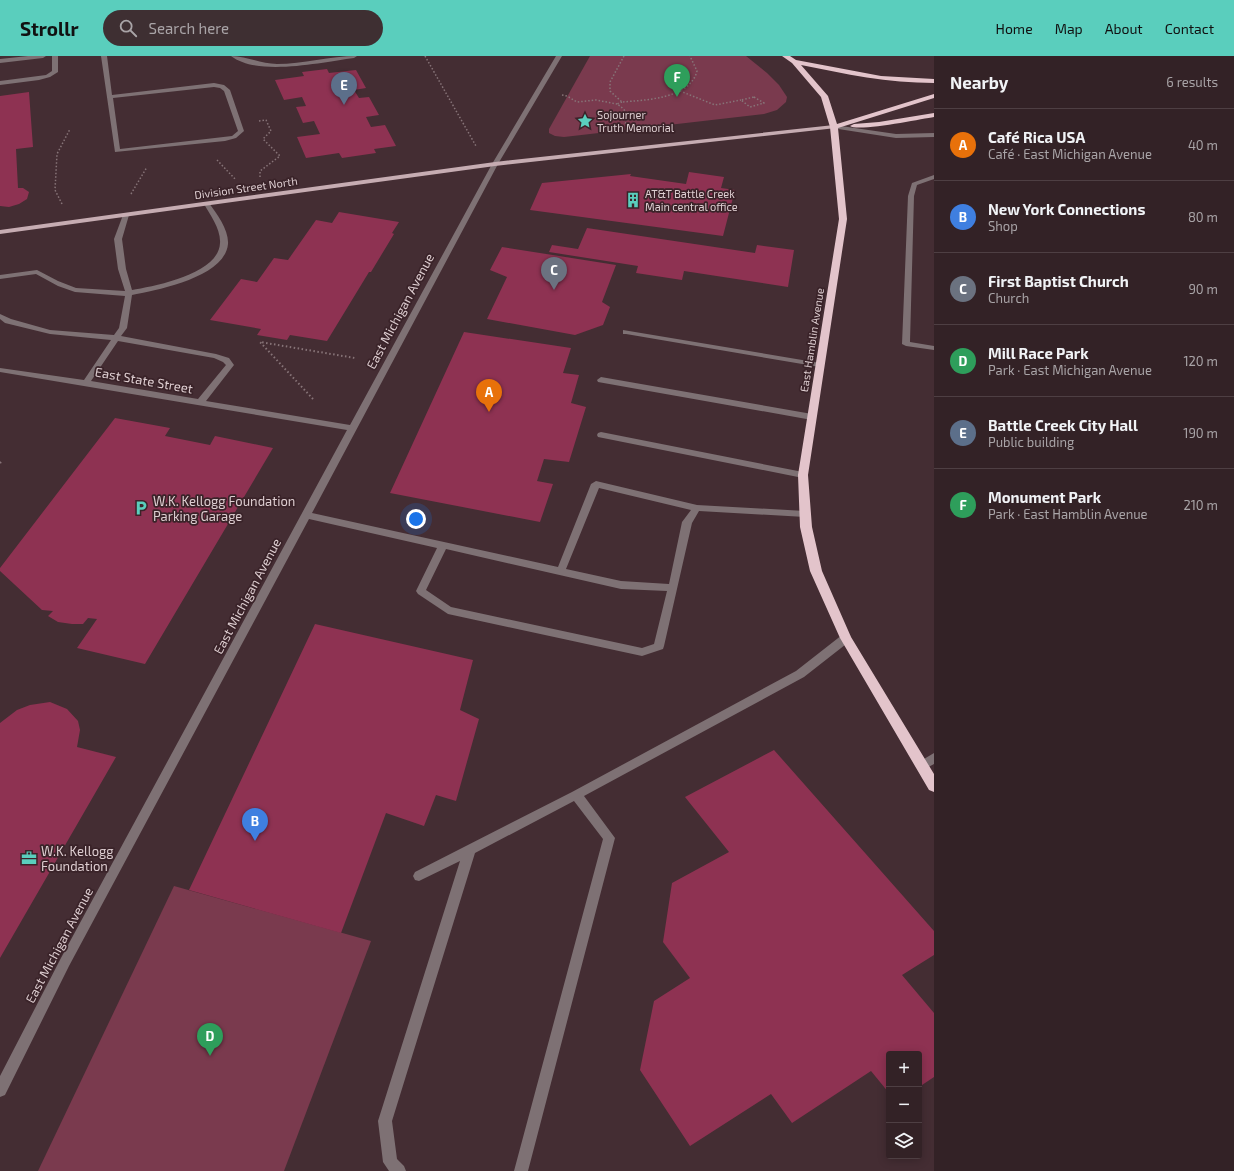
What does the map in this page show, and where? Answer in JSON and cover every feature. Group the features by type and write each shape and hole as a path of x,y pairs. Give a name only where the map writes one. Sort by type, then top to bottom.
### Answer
{"highway":[{"name":"East Hamblin Avenue","path":"785,56 794,62 824,96 834,127 843,219 803,475 806,527 816,571 846,638 928,762"},
{"path":"794,62 869,77 907,82 934,81"},
{"path":"834,127 934,96"},
{"path":"834,127 879,124 934,115"},
{"path":"928,762 934,777"},
{"path":"928,762 934,786"}],"main road":[{"name":"Division Street North","path":"0,232 495,164 834,127"}],"street":[{"path":"0,61 43,56"},
{"path":"0,83 48,76 55,72 55,56"},
{"path":"104,56 117,151 225,139 234,137 241,131 227,90 222,86 208,86 110,97"},
{"path":"234,56 249,62 276,66 354,56"},
{"name":"East Michigan Avenue","path":"0,1090 65,962 495,164 559,56"},
{"path":"834,127 896,136 934,134"},
{"path":"934,177 914,184 911,196 906,344 934,348"},
{"path":"0,277 37,272 45,278 75,290 129,293 181,280 215,262 223,249 224,240 207,204"},
{"name":"East State Street","path":"126,215 118,239 122,269 129,293 123,328 86,383 353,428"},
{"path":"0,316 8,321 50,332 117,338 216,356 226,360 230,365 200,402"},
{"path":"626,332 820,365"},
{"path":"0,370 86,383"},
{"path":"602,380 812,417"},
{"path":"601,436 803,475"},
{"path":"561,572 596,484 697,508 805,514"},
{"path":"443,545 421,591 448,610 642,652 660,646 686,522 697,508"},
{"path":"306,515 621,585 673,588"},
{"path":"419,876 576,795 800,674 846,638"},
{"path":"521,1171 609,838 576,795"},
{"path":"399,1171 390,1162 385,1121 470,849"}],"path":[{"path":"425,56 477,147"},
{"path":"622,102 610,91 610,82 624,56"},
{"path":"617,104 622,102 644,100 680,91 694,80 697,71 690,56"},
{"path":"680,91 715,105 754,97 764,104 750,106 741,100"},
{"path":"562,95 567,96 577,102 601,100 617,104 627,113 628,118 625,124 639,128"},
{"path":"254,121 266,120 271,131 263,139 280,156 260,171 260,180"},
{"path":"63,206 55,190 57,154 70,129"},
{"path":"216,158 239,183"},
{"path":"129,198 148,166"},
{"path":"314,400 260,342 355,358"}],"shaded area":[{"path":"590,56 746,56 779,85 787,97 786,102 777,110 764,114 564,137 555,136 549,133 549,129"},
{"path":"174,886 371,941 284,1171 38,1171"}],"building":[{"path":"327,69 329,73 356,70 366,88 354,90 359,98 369,97 379,115 366,117 371,127 385,125 396,146 374,149 376,153 342,158 339,153 306,158 297,137 320,134 314,121 303,123 296,107 306,106 302,97 284,100 275,80 304,76 302,72"},
{"path":"29,92 33,147 16,149 18,188 23,188 29,192 27,199 19,204 9,207 0,206 0,96"},
{"name":"AT&T Battle Creek Main central office","path":"689,172 724,177 721,188 735,190 723,236 530,210 542,183 631,174 630,176 686,184"},
{"path":"339,212 399,222 392,233 394,234 327,341 290,335 287,340 257,335 261,329 210,320 241,279 257,282 274,258 288,260 316,220 332,223"},
{"path":"587,228 755,253 757,245 794,250 788,287 684,271 682,280 636,273 638,266 549,252 552,245 578,249"},
{"path":"502,247 616,265 602,302 610,307 603,325 575,335 487,319 507,277 490,270"},
{"path":"464,332 571,348 563,373 579,375 571,403 586,407 569,462 544,459 537,481 553,484 540,522 390,493"},
{"name":"W.K. Kellogg Foundation Parking Garage","path":"115,418 170,428 165,436 210,445 215,436 273,448 145,664 77,648 97,619 88,618 83,624 58,622 48,616 53,611 42,610 0,571 0,568"},
{"path":"315,624 473,660 460,710 479,719 456,801 436,795 424,826 386,813 341,933 189,890"},
{"name":"W.K. Kellogg Foundation","path":"50,702 67,709 78,721 80,730 77,747 116,757 0,958 0,723 17,710 30,705"},
{"path":"774,750 934,931 934,955 902,975 934,1013 934,1077 922,1085 922,1051 886,1051 886,1089 871,1071 792,1123 771,1094 690,1146 640,1070 654,1001 690,978 663,942 672,883 729,852 685,797"}],"place":[{"name":"Monument Park","path":"677,97"},
{"name":"Battle Creek City Hall","path":"344,105"},
{"name":"Sojourner Truth Memorial","path":"585,121"},
{"name":"AT&T Battle Creek Main central office","path":"633,200"},
{"name":"First Baptist Church","path":"554,290"},
{"name":"Café Rica USA","path":"489,412"},
{"name":"W.K. Kellogg Foundation Parking Garage","path":"141,508"},
{"name":"New York Connections","path":"255,841"},
{"name":"W.K. Kellogg Foundation","path":"29,858"},
{"name":"Mill Race Park","path":"210,1056"}]}
